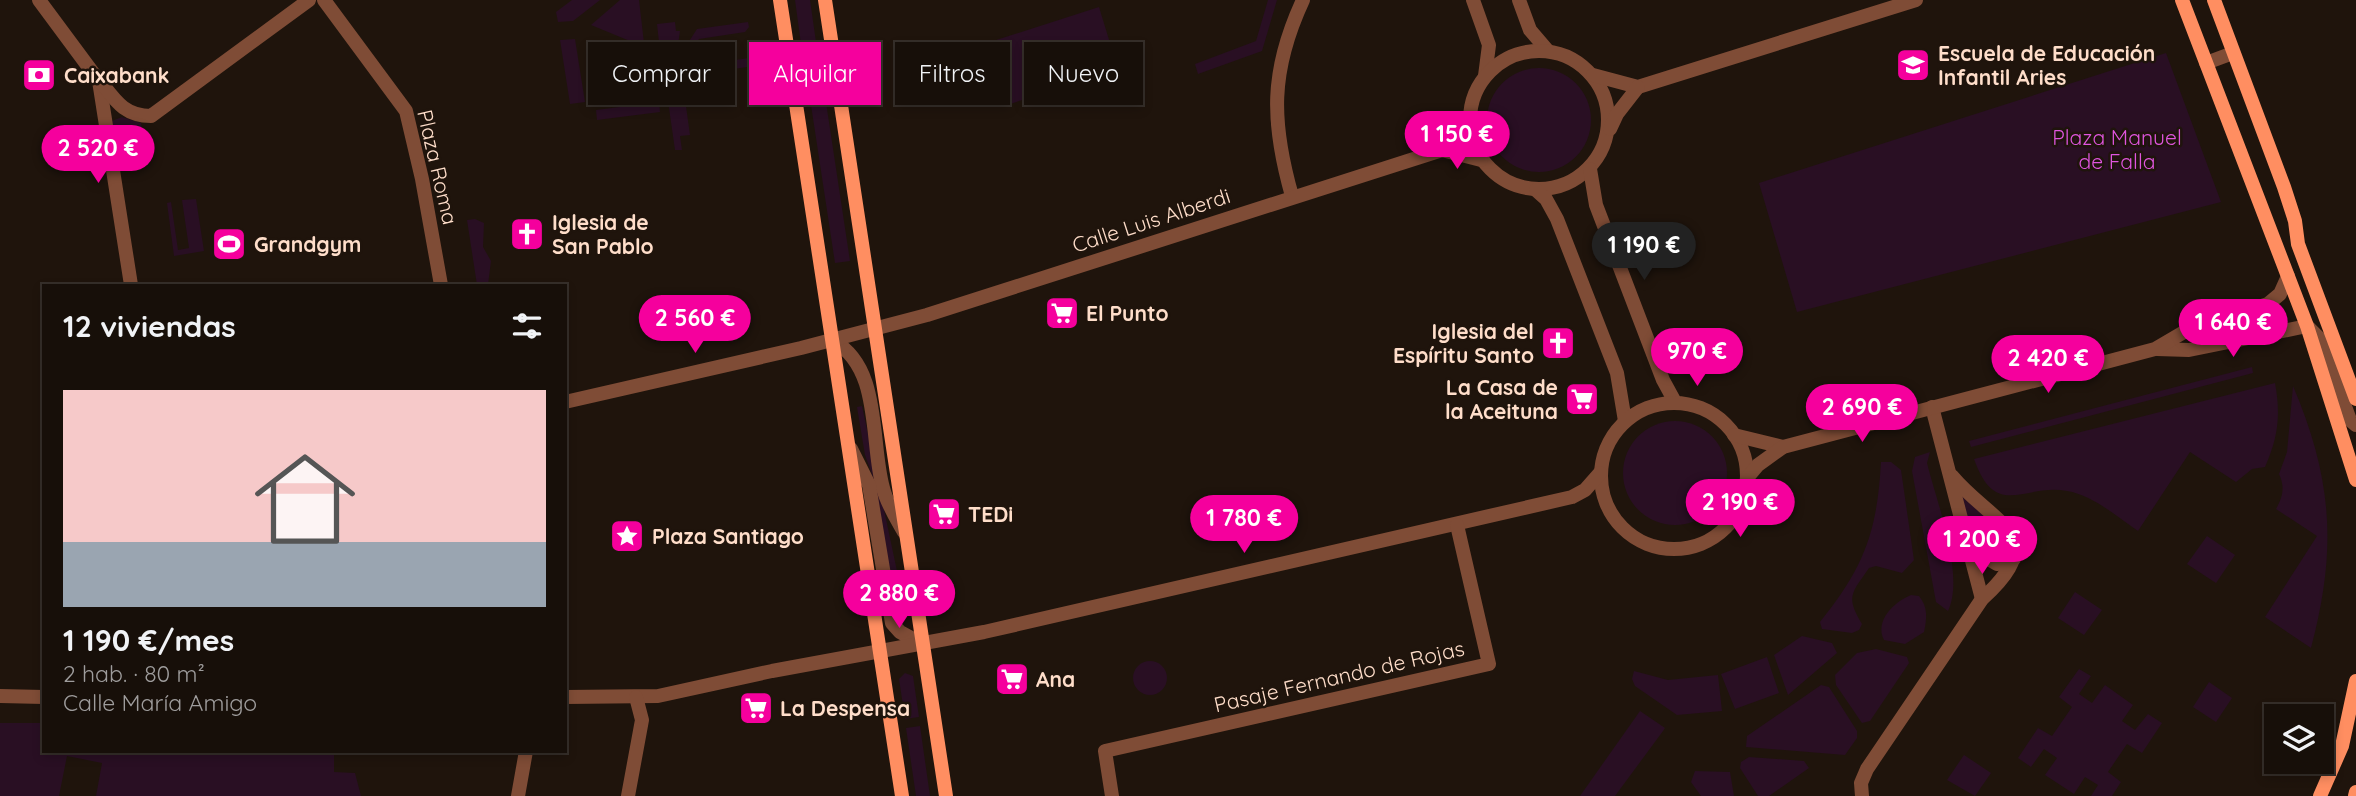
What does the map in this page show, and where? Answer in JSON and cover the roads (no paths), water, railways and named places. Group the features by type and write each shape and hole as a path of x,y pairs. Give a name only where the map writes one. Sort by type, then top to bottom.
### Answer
{"street":[{"path":"39,0 99,81 128,112 142,116 158,113 309,0"},
{"name":"Plaza Roma","path":"324,0 406,111 422,179 441,284"},
{"path":"780,0 882,651 902,796"},
{"path":"825,0 946,796"},
{"path":"1292,196 1280,155 1276,104 1281,57 1303,0"},
{"path":"1473,0 1489,45 1488,65 1473,99 1469,116 1472,142 1480,160"},
{"path":"1518,0 1530,30 1548,51"},
{"path":"1469,116 1442,150 1480,160 1509,182 1536,190 1567,183 1590,169 1597,160 1617,114 1638,88 1916,0"},
{"path":"2182,0 2307,326 2356,480"},
{"path":"2214,0 2284,187 2295,222 2298,244 2356,398"},
{"path":"1483,79 1506,60 1534,51 1548,51 1570,59 1593,75 1638,88"},
{"path":"2206,63 2233,53"},
{"path":"1593,75 1607,102 1607,134"},
{"path":"99,81 131,284"},
{"name":"Calle Luis Alberdi","path":"567,402 874,330 1442,150"},
{"path":"1590,169 1596,205 1663,380 1675,402"},
{"path":"1536,190 1552,208 1612,360 1622,390 1625,421"},
{"path":"1747,478 1758,465 1783,447 2155,349 2184,332 2268,304 2280,294 2288,276"},
{"path":"2155,349 2189,350 2307,326"},
{"path":"2307,326 2320,339 2350,420 2356,425"},
{"path":"833,341 852,355 863,377 883,488 904,532"},
{"path":"1572,496 1596,504 1634,538 1648,545 1676,549 1712,539 1729,525 1742,503 1747,478 1743,452 1734,435 1709,411 1675,402 1641,409 1625,421 1605,448 1600,473 1601,490 1610,514"},
{"path":"1932,407 1982,599"},
{"path":"1734,435 1783,447"},
{"path":"851,449 869,485 892,623 900,632 922,644"},
{"path":"2356,456 2356,462"},
{"path":"567,697 658,696 922,644 1457,525 1572,496 1585,490 1600,473"},
{"path":"1862,796 1861,783 1867,769 1982,599 1995,587 2014,559 2016,543 2013,533 2003,522 1971,500 1952,476"},
{"name":"Pasaje Fernando de Rojas","path":"1112,796 1105,751 1489,664 1457,525"},
{"path":"1965,540 1973,551 1997,564 2014,559"},
{"path":"2320,796 2342,746 2356,681"},
{"path":"0,696 42,696"},
{"path":"628,796 642,720 636,696"},
{"path":"518,796 526,753"}],"place":[{"name":"Escuela de Educación Infantil Aries","path":"1913,65"},
{"name":"Caixabank","path":"39,75"},
{"name":"Iglesia de San Pablo","path":"527,234"},
{"name":"Grandgym","path":"229,244"},
{"name":"El Punto","path":"1062,313"},
{"name":"Iglesia del Espíritu Santo","path":"1558,343"},
{"name":"La Casa de la Aceituna","path":"1582,399"},
{"name":"TEDi","path":"944,514"},
{"name":"Plaza Santiago","path":"627,536"},
{"name":"Ana","path":"1012,679"},
{"name":"La Despensa","path":"756,708"}],"park label":[{"name":"Plaza Manuel de Falla","path":"2117,149"}]}
